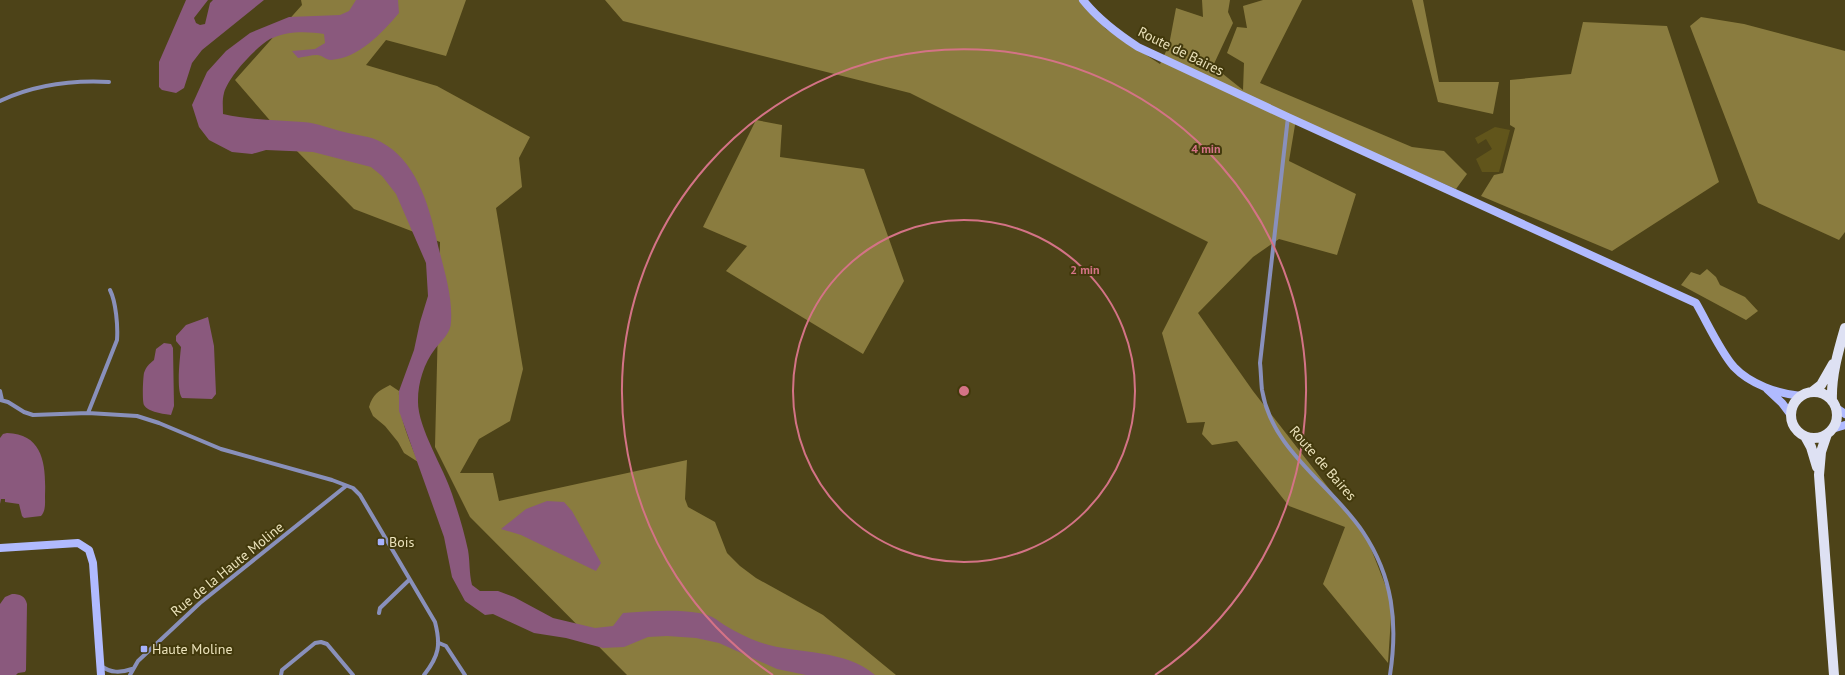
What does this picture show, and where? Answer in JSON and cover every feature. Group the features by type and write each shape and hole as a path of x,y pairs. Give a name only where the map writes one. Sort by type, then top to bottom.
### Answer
{"main road":[{"path":"1834,675 1819,475 1821,452 1829,431 1836,419 1832,384 1845,328"},
{"path":"1819,475 1811,447 1805,436 1795,428 1791,415 1793,405 1801,396 1812,392 1824,380 1838,353"},
{"path":"1812,392 1822,394 1834,404"},
{"path":"1805,436 1817,437 1829,431"}],"street":[{"name":"Route de Baires","path":"1083,0 1098,16 1138,47 1696,303 1734,367 1763,386"},
{"path":"0,101 34,88 56,84 94,81 109,82"},
{"name":"Route de Baires","path":"1288,117 1260,363 1262,390 1270,417 1286,445 1354,519 1364,533 1384,573 1394,612 1393,655 1390,675"},
{"path":"88,413 117,340 118,329 114,296 110,290"},
{"path":"1763,386 1786,394 1801,396"},
{"path":"1763,386 1782,403 1791,415"},
{"path":"0,391 1,400 24,412 34,415 88,413 137,416 159,423 221,449 332,480 353,488 360,495 435,622 439,643 438,650 432,664 424,675"},
{"path":"1834,404 1845,414"},
{"path":"1829,431 1845,425"},
{"name":"Rue de la Haute Moline","path":"130,675 132,669 162,638 200,603 346,486"},
{"path":"0,548 78,543 89,550 93,563 99,665 101,675"},
{"path":"379,613 380,608 409,580"},
{"path":"280,675 282,670 315,643 321,642 327,644 353,675"},
{"path":"439,643 446,646 465,675"},
{"path":"99,665 108,671 115,672 132,669"}],"shaded area":[{"path":"186,0 208,0 194,18 196,23 200,25 205,24 210,3 213,0 264,0 202,50 192,63 184,88 176,93 162,90 159,87 159,62"},
{"path":"301,0 466,0 446,56 386,40 366,65 437,86 530,137 519,158 522,187 496,208 523,369 510,421 479,439 460,473 493,473 499,501 687,460 685,499 688,507 715,522 727,553 740,566 756,578 823,615 896,675 627,675 470,517 435,447 440,242 354,209 292,146 235,80 302,5"},
{"path":"356,0 398,0 399,13 377,36 360,50 341,58 329,60 317,55 298,58 292,51 315,49 325,43 324,34 297,32 283,34 270,39 250,55 231,79 223,96 223,114 253,119 308,123 373,138 393,150 403,160 418,183 433,224 446,279 451,311 451,326 445,337 431,355 422,373 418,394 419,411 426,435 448,484 459,515 468,550 472,585 480,591 498,591 514,597 553,618 595,628 613,626 623,613 671,611 704,614 746,637 759,642 849,660 863,666 875,675 806,675 777,669 719,643 696,638 667,636 648,637 624,647 603,648 566,638 534,633 493,614 485,615 465,601 452,577 444,537 399,411 399,391 414,350 420,322 428,296 426,263 396,194 382,176 371,167 313,152 266,150 252,154 232,152 209,140 199,127 192,105 207,72 226,51 250,33 289,17 340,15 349,11"},
{"path":"605,0 1079,0 1106,29 1160,64 1169,45 1176,8 1203,17 1202,0 1230,0 1228,12 1233,23 1213,66 1243,90 1244,63 1227,53 1237,27 1247,28 1243,6 1263,0 1302,0 1260,83 1412,147 1444,151 1467,174 1456,189 1296,119 1289,161 1356,194 1337,255 1279,239 1253,257 1198,313 1253,391 1366,536 1392,602 1388,663 1323,584 1345,527 1289,506 1237,441 1212,445 1202,434 1205,422 1187,423 1162,333 1208,242 910,93 623,21"},
{"path":"1412,0 1423,0 1439,82 1499,82 1493,114 1438,102"},
{"path":"1701,17 1744,24 1845,51 1845,232 1839,240 1758,203 1690,26"},
{"path":"1583,22 1667,26 1719,182 1612,251 1481,196 1494,175 1503,173 1515,128 1510,125 1510,80 1571,74"},
{"path":"756,120 782,125 780,157 864,169 904,281 863,354 726,271 747,246 703,227"},
{"path":"1495,127 1510,130 1499,172 1482,172 1476,159 1492,149 1486,139 1478,144 1475,138"},
{"path":"1707,269 1716,277 1720,285 1745,297 1758,311 1746,320 1681,285 1691,272 1700,275"},
{"path":"208,317 214,346 216,394 212,399 182,398 179,388 181,347 176,341 176,336 186,325"},
{"path":"164,343 171,344 173,348 174,406 171,415 149,409 144,405 143,399 144,373 154,360 156,349"},
{"path":"390,385 399,391 402,418 418,462 404,453 398,442 385,426 373,416 369,407 376,393"},
{"path":"7,433 19,435 29,439 36,445 40,454 45,474 45,506 44,512 41,516 24,518 22,516 19,504 5,502 5,499 1,499 0,504 0,438 3,434"},
{"path":"547,501 564,502 572,511 601,563 596,571 521,535 501,529 526,509"},
{"path":"12,594 22,596 27,604 26,670 25,672 18,673 16,675 0,675 0,604 5,597"}],"place":[{"name":"Bois","path":"381,542"},
{"name":"Haute Moline","path":"144,649"}]}
